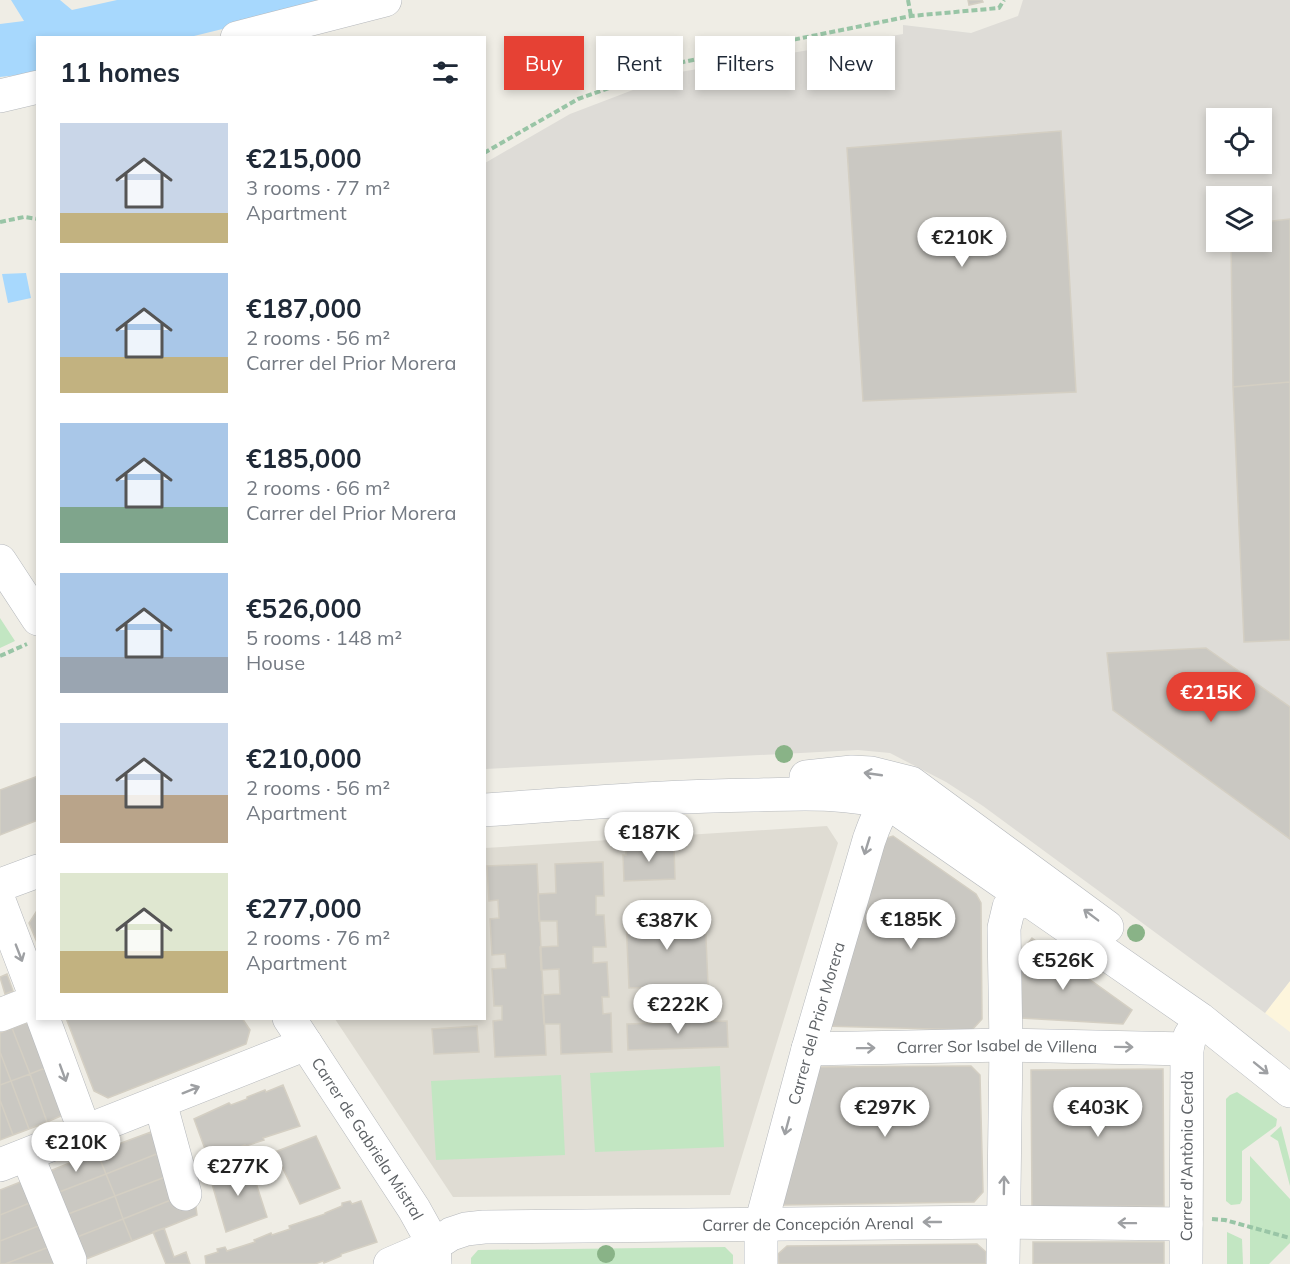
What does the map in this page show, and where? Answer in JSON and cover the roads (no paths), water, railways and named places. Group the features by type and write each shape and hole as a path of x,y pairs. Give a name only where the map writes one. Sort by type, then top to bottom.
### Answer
{"street":[{"path":"245,36 385,0"},
{"path":"0,96 36,87"},
{"path":"0,561 33,632"},
{"path":"711,795 819,775 852,772 871,773 911,783 1027,883 1290,1091"},
{"path":"486,810 711,795 828,795 871,799 890,804 1027,883 1290,1061"},
{"name":"Carrer del Prior Morera","path":"761,1264 761,1224 808,1049 869,840 876,820 890,804"},
{"path":"0,885 36,872"},
{"path":"1003,1264 1005,928 1009,908 1027,883"},
{"path":"0,903 36,1000"},
{"path":"0,1015 36,1009"},
{"path":"43,1020 85,1132"},
{"path":"1187,1049 1190,1036 1200,1020"},
{"path":"70,1260 14,1160 160,1102 298,1031"},
{"name":"Carrer de Gabriela Mistral","path":"298,1031 414,1209 434,1255"},
{"name":"Carrer Sor Isabel de Villena","path":"808,1049 1006,1045 1187,1049"},
{"name":"Carrer d'Antònia Cerdà","path":"1186,1264 1199,1222 1187,1049"},
{"path":"160,1102 185,1194"},
{"name":"Carrer de Concepción Arenal","path":"390,1264 434,1255 451,1234 484,1227 1199,1222"}],"water":[{"path":"11,0 60,0 72,10 117,0 323,0 324,4 194,36 36,36 36,73 0,77 0,24 24,21"},
{"path":"26,273 31,298 8,303 2,274"}]}
